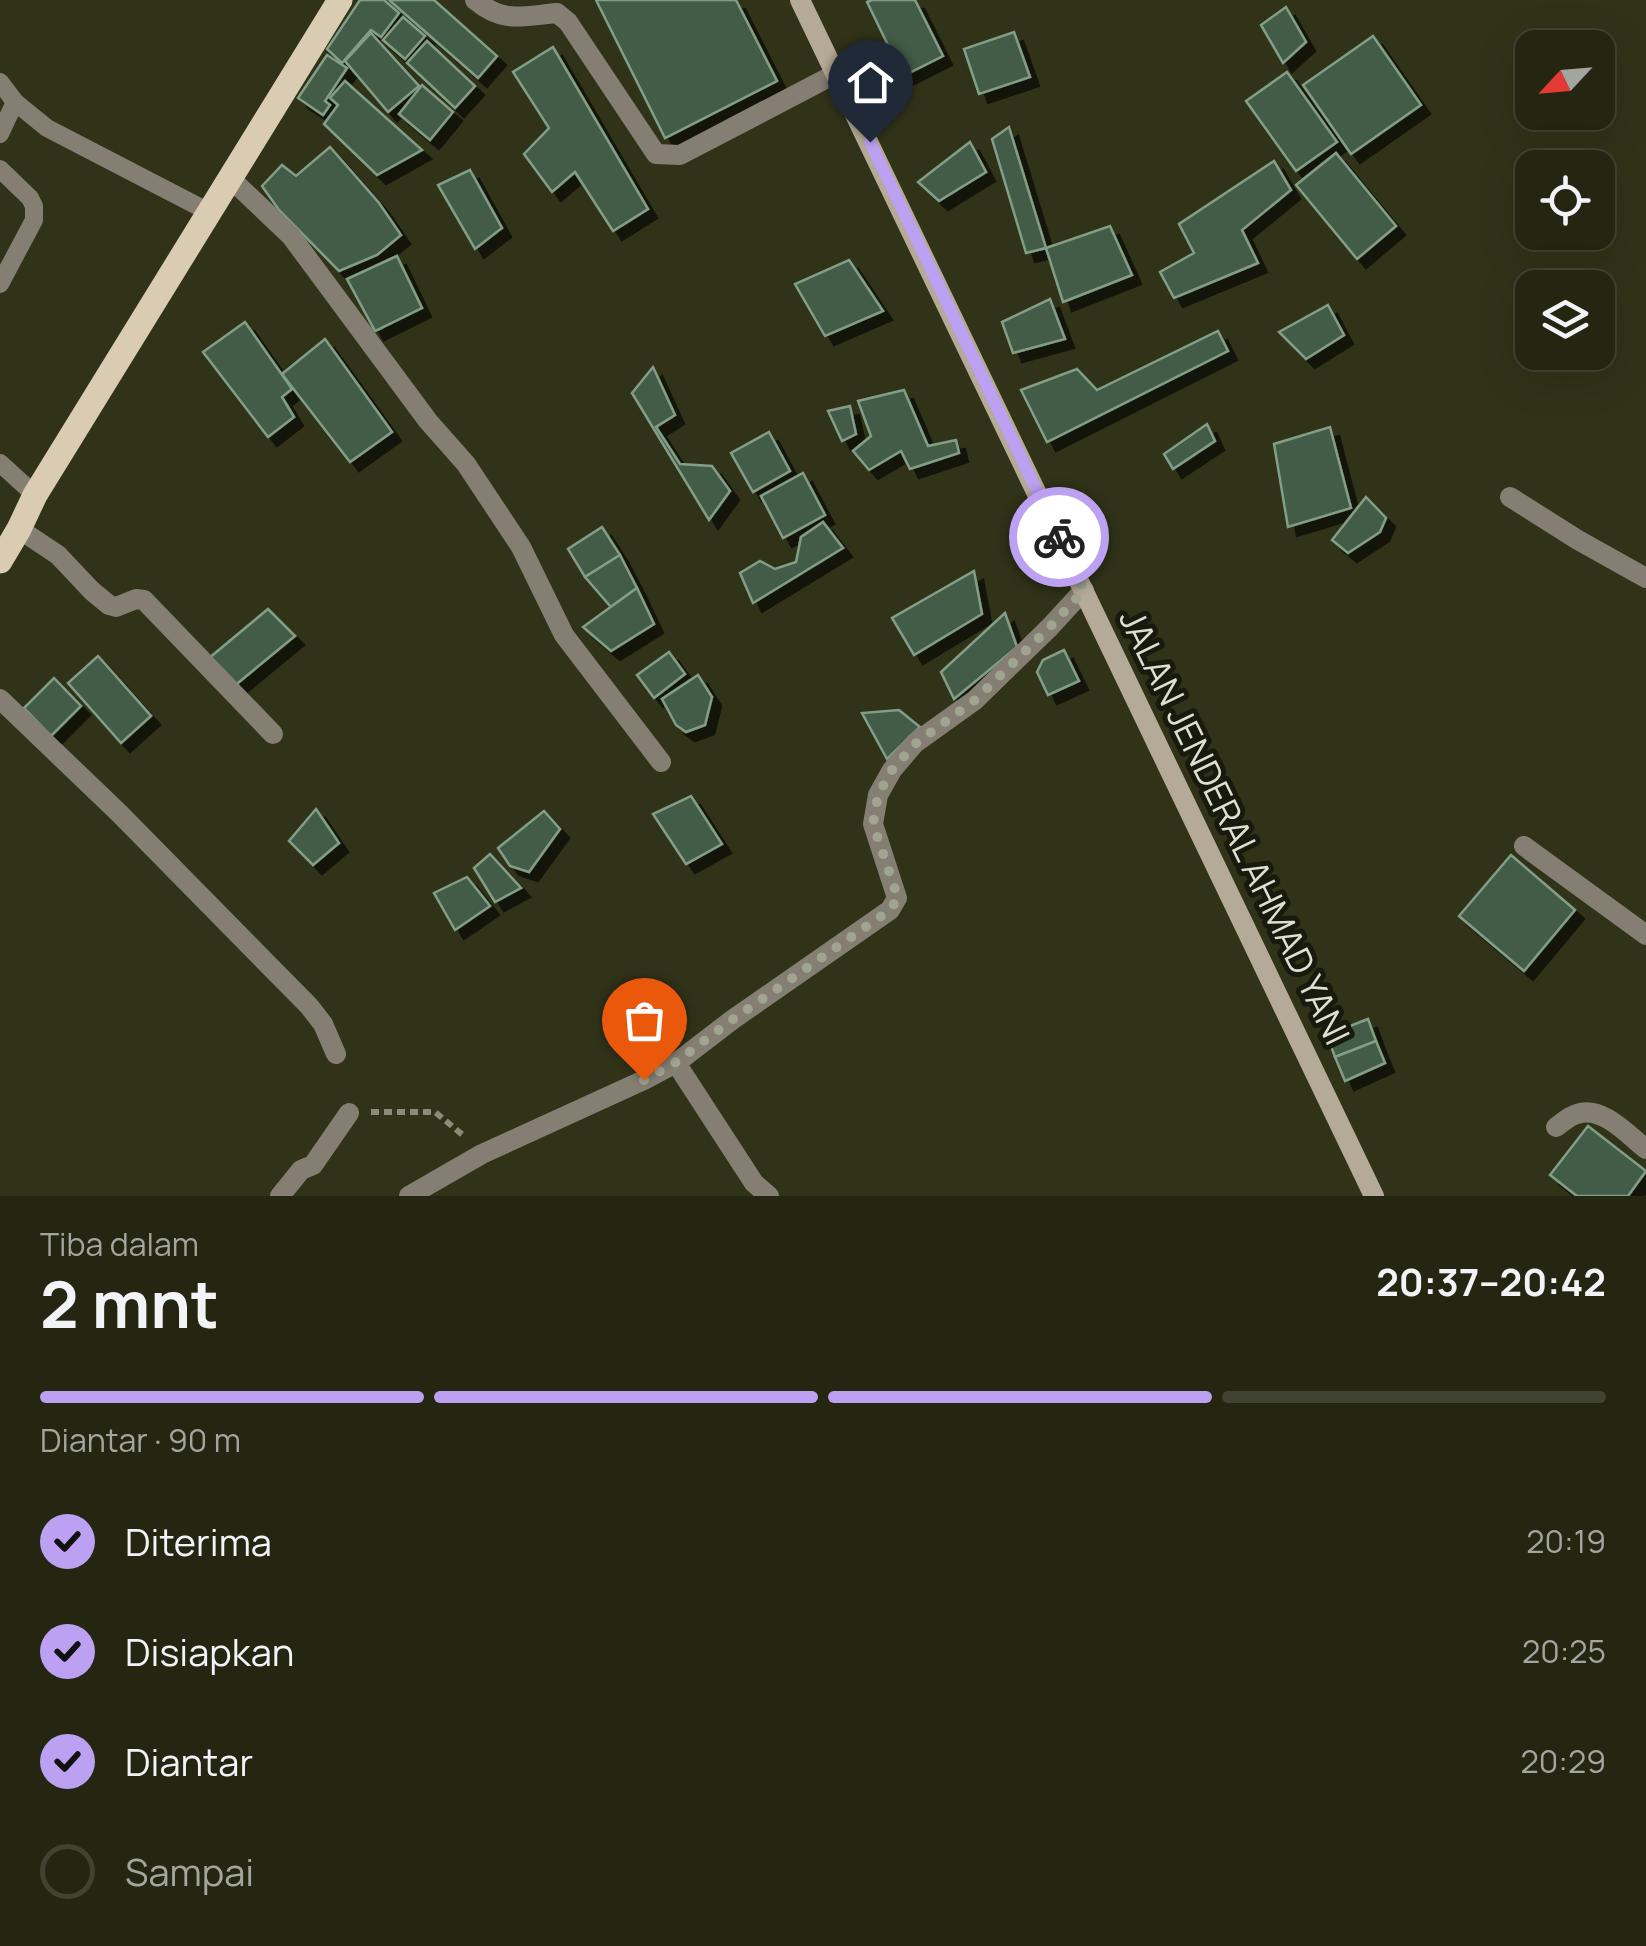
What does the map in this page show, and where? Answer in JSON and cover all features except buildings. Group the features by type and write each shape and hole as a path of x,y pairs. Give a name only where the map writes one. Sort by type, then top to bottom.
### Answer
{"main road":[{"path":"0,561 35,494 340,0"},
{"name":"JALAN JENDERAL AHMAD YANI","path":"800,0 1374,1196"}],"street":[{"path":"475,0 500,17 556,13 568,22 656,154 680,155 837,73"},
{"path":"231,180 291,236 428,421 466,464 521,547 564,635 661,762"},
{"path":"1510,497 1646,578"},
{"path":"19,529 58,555 110,605 144,600 273,734"},
{"path":"408,1196 438,1189 482,1154 676,1062 890,910 898,898 873,824 878,795 892,770 915,744 975,700 1084,590"},
{"path":"0,698 119,812 309,1006 323,1024 336,1054"},
{"path":"1524,846 1646,934"},
{"path":"676,1062 754,1184 769,1196"},
{"path":"1556,1127 1577,1114 1590,1112 1607,1119 1646,1149"},
{"path":"280,1196 301,1170 312,1165 349,1113"}],"lane":[{"path":"0,82 15,102 47,128 211,213"},
{"path":"0,134 15,102"},
{"path":"0,169 30,198 34,220 0,284"},
{"path":"0,463 35,494"}],"path":[{"path":"349,1113 435,1112 452,1123 482,1154"}],"way so far":[{"path":"644,1080 676,1062 890,910 898,898 873,824 878,795 892,770 915,744 975,700 1084,590 1059,537"}],"route":[{"path":"870,142 1059,537"}]}
